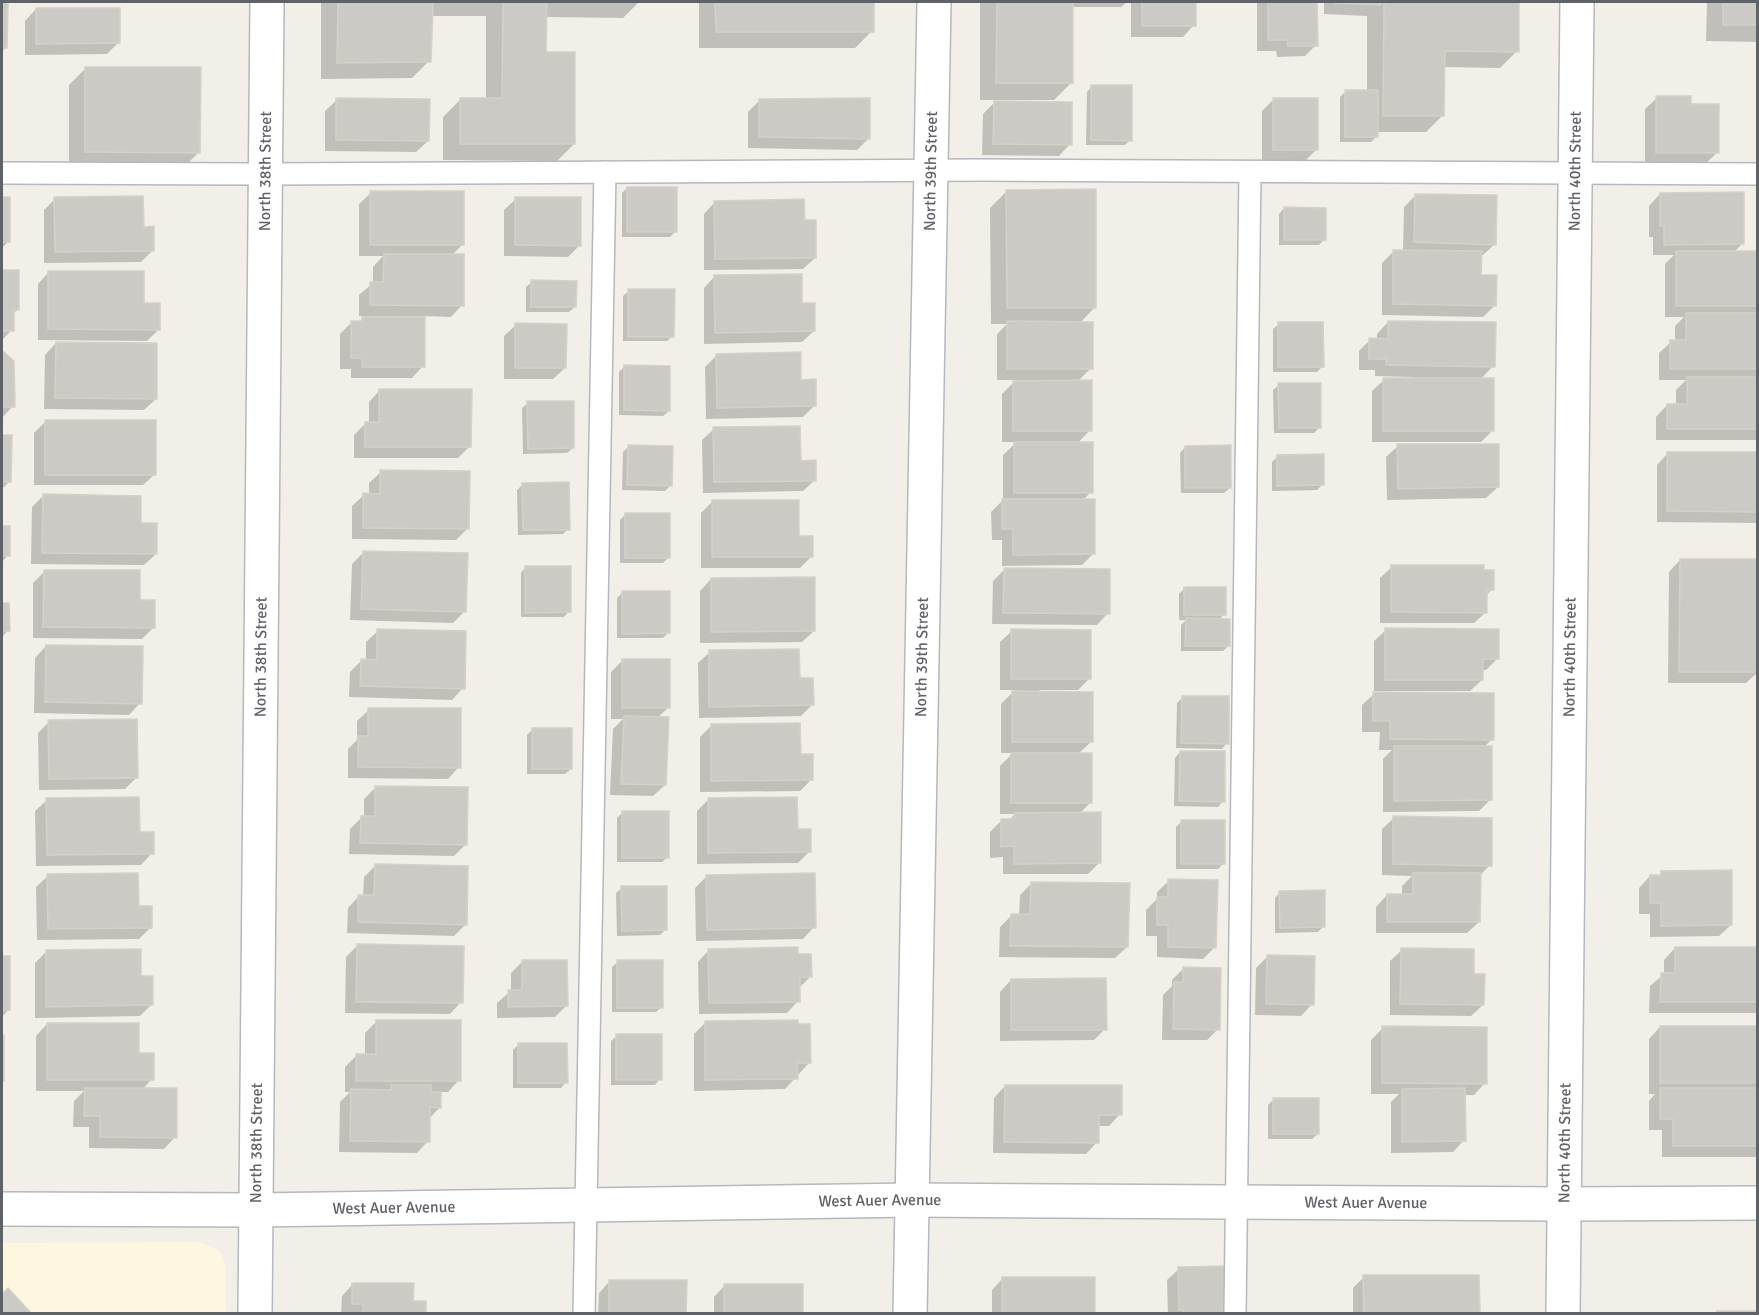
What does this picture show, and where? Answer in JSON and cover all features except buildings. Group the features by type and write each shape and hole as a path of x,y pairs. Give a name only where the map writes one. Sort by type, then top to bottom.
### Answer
{"street":[{"name":"North 38th Street","path":"255,1314 267,2"},
{"name":"North 39th Street","path":"910,1314 934,2"},
{"name":"North 40th Street","path":"1563,1314 1577,2"},
{"name":"West Auer Avenue","path":"2,1209 256,1210 912,1200 1758,1203"}],"lane":[{"path":"2,173 266,174 931,170 1758,174"},
{"path":"584,1314 605,172"},
{"path":"1235,1314 1250,172"}],"shaded area":[{"path":"198,1242 220,1251 225,1264 226,1313 2,1313 2,1243"}]}
